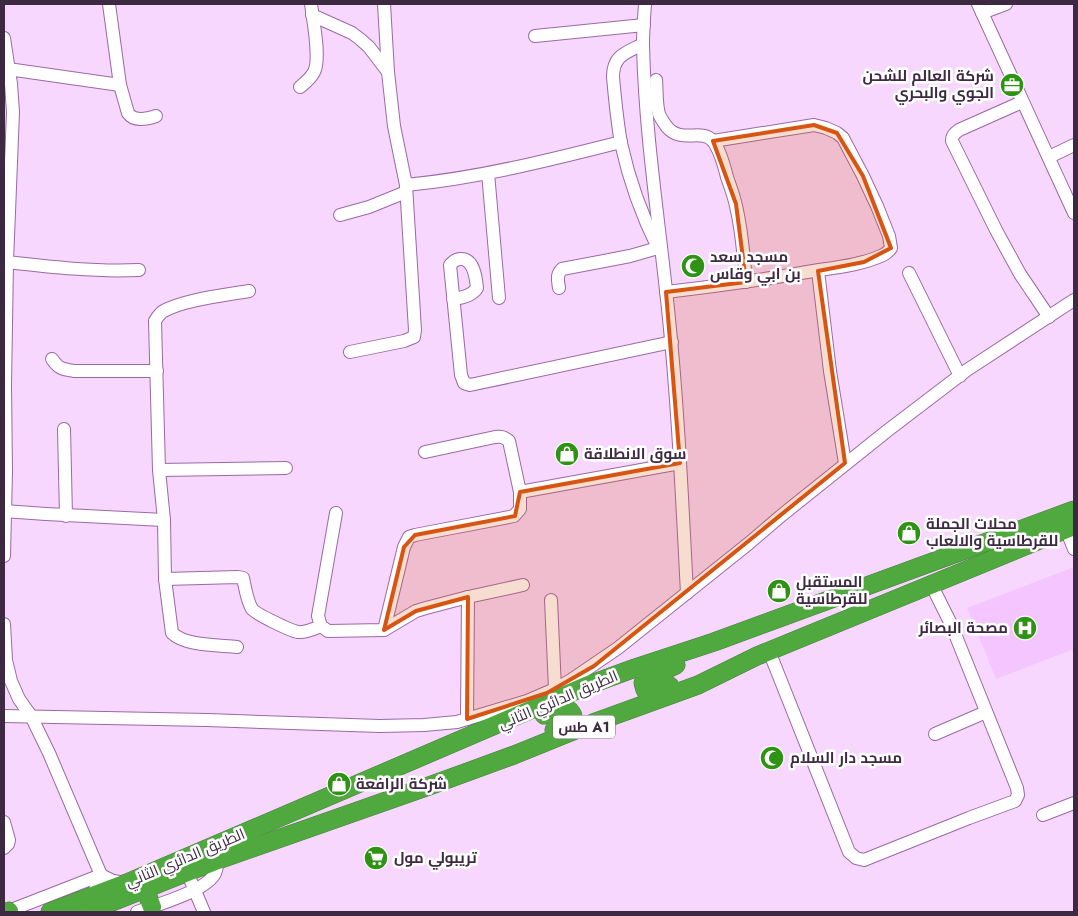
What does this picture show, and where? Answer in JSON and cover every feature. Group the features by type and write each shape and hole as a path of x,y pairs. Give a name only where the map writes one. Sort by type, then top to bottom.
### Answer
{"highway":[{"name":"الطريق الدائري الثاني","path":"89,904 127,882 594,683 714,642 1074,510"},
{"path":"763,653 681,683 650,692 645,690 643,685 645,679 687,659 954,559 1022,532 1044,521"},
{"name":"الطريق الدائري الثاني","path":"50,912 89,904 145,888 218,860 514,755 593,723 698,685 763,653 1070,527"},
{"path":"422,757 451,751 561,709 566,708 572,714 569,724 463,767 429,786"},
{"path":"144,910 145,888"}],"street":[{"path":"109,4 120,85 128,113 133,118 143,119 156,116"},
{"path":"350,352 404,341 414,337 415,321 406,188 394,126 388,72 384,4"},
{"path":"645,4 643,44 649,147 672,342 687,593"},
{"path":"1006,4 980,9 1074,213"},
{"path":"312,9 360,39 369,47 388,72"},
{"path":"300,87 313,75 317,66 312,9"},
{"path":"535,36 644,25"},
{"path":"4,38 13,112 6,183 4,556"},
{"path":"643,44 622,55 616,62 613,67 614,92 621,142 640,208 660,253"},
{"path":"8,69 120,85"},
{"path":"656,80 659,114 671,132 678,135 704,136 713,141 724,166 736,204 742,238 746,282"},
{"path":"1022,102 959,130 952,137 952,141 1020,274 1049,317"},
{"path":"666,292 818,271 864,262 882,256 891,248 891,242 863,176 843,138 837,133 814,125 713,141"},
{"path":"340,215 382,202 406,188 429,182 488,173 621,142"},
{"path":"1050,158 1074,145"},
{"path":"488,173 499,298"},
{"path":"559,288 557,276 558,272 562,269 630,256 660,253"},
{"path":"7,262 87,270 139,270"},
{"path":"818,271 830,371 846,463"},
{"path":"909,272 960,376"},
{"path":"237,647 185,641 176,638 172,633 165,579 155,321 160,313 182,304 215,296 249,291"},
{"path":"453,299 461,376 464,382 470,385 672,342"},
{"path":"4,716 380,726 446,724 467,720 526,702 571,680 612,652 846,463 967,370 1074,300"},
{"path":"52,359 62,369 74,371 157,370"},
{"path":"64,429 66,516"},
{"path":"384,630 404,547 409,538 415,534 514,516 520,508 520,492 509,441 506,438 495,437 425,452"},
{"path":"520,492 680,463"},
{"path":"160,470 286,468"},
{"path":"4,511 66,516 164,520"},
{"path":"336,514 318,616 321,626 328,631 384,630 416,612 523,584"},
{"path":"1070,527 1074,549"},
{"path":"165,579 243,578 251,607 256,613 265,616 286,629 300,633 321,626"},
{"path":"763,653 849,852 856,858 864,860 1015,801 1018,795 1017,788 950,624 931,584"},
{"path":"467,720 468,597"},
{"path":"551,600 555,689"},
{"path":"4,624 9,676 19,699 31,716 60,777 101,875 89,904"},
{"path":"935,734 986,712"},
{"path":"1043,815 1074,803"},
{"path":"4,822 9,840 4,848"},
{"path":"144,910 195,890 204,884 214,875 218,860"},
{"path":"187,872 204,912"},
{"path":"8,912 101,875 113,880 127,882"}],"highlighted area":[{"path":"814,125 837,133 863,176 891,248 864,262 818,271 845,463 594,666 547,693 467,719 468,597 416,611 384,630 404,547 415,535 515,516 520,492 680,463 666,292 746,282 736,204 713,141"}],"shaded area":[{"name":"مصحة البصائر","path":"1074,567 1074,649 996,679 967,608"}],"place":[{"name":"شركة العالم للشحن الجوي والبحري","path":"1012,85"},
{"name":"مسجد سعد بن ابي وقاس","path":"693,266"},
{"name":"سوق الانطلاقة","path":"567,454"},
{"name":"محلات الجملة للقرطاسية والالعاب","path":"909,533"},
{"name":"المستقبل للقرطاسية","path":"779,591"},
{"name":"مصحة البصائر","path":"1025,628"},
{"name":"مسجد دار السلام","path":"772,758"},
{"name":"شركة الرافعة","path":"339,784"},
{"name":"تريبولي مول","path":"376,858"}]}
